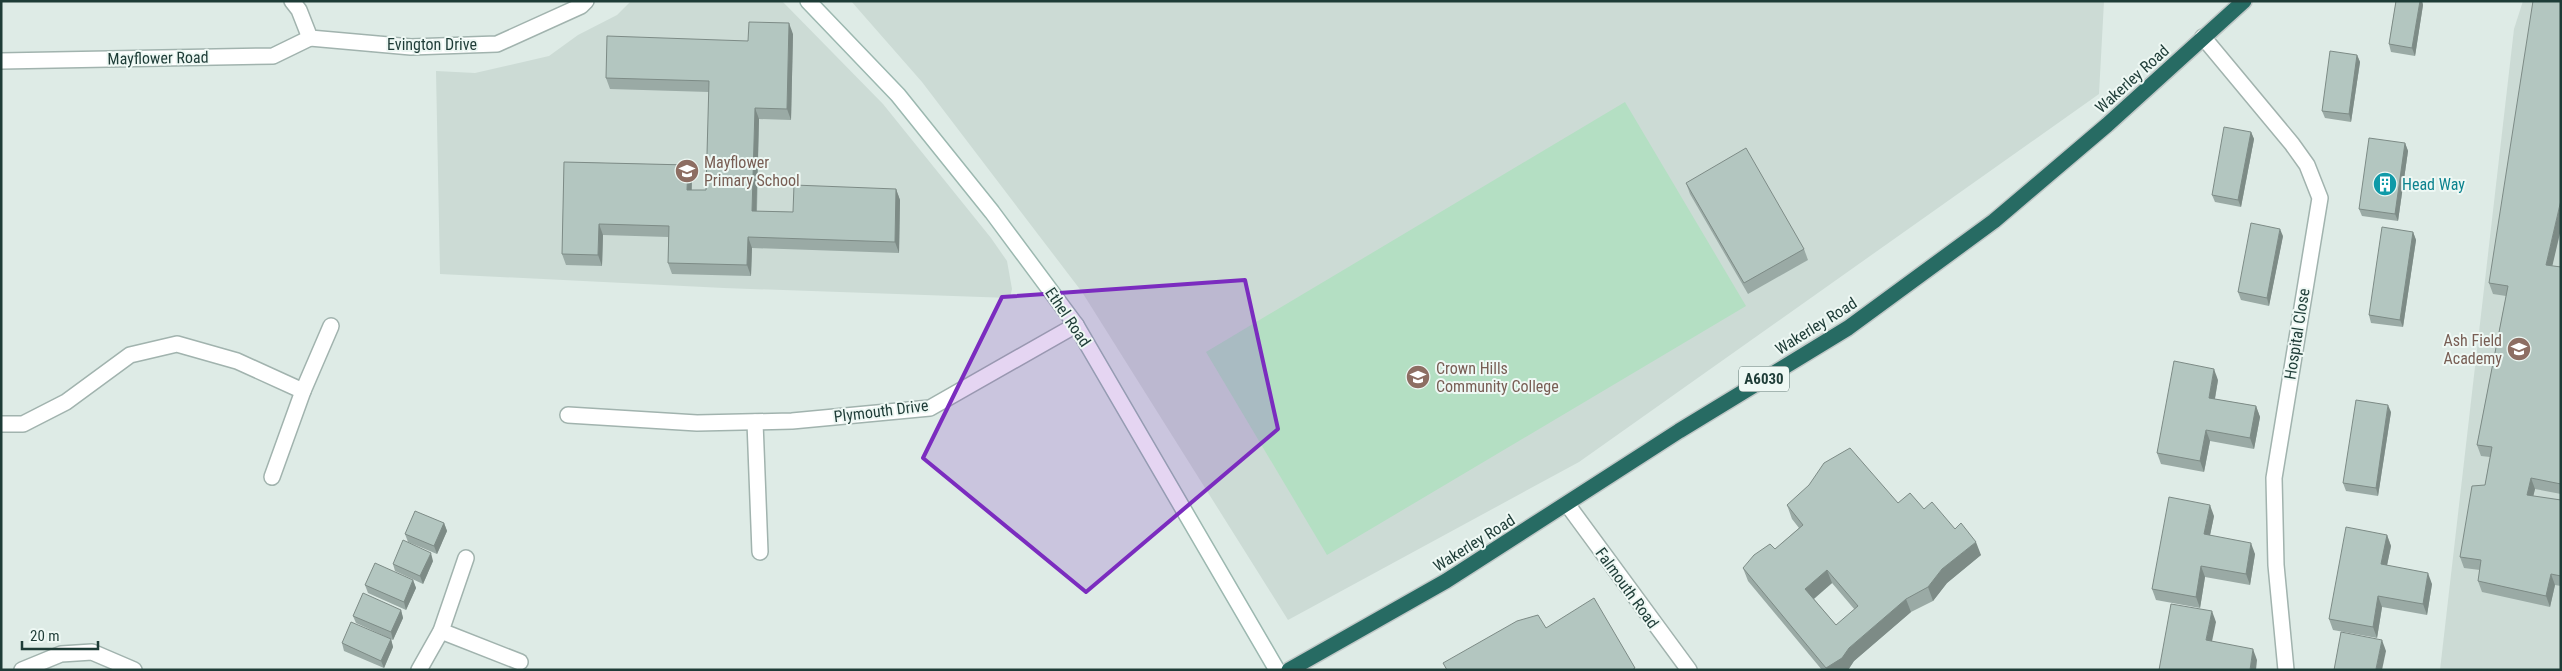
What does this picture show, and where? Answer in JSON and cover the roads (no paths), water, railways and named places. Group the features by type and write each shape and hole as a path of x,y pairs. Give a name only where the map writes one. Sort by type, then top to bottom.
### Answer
{"highway":[{"name":"Wakerley Road","path":"1289,670 1446,581 1679,431 1848,328 1933,268 1994,221 2108,125 2244,1"}],"street":[{"path":"292,1 299,10 310,38"},
{"name":"Evington Drive","path":"310,38 411,47 497,44 581,6 586,1"},
{"name":"Ethel Road","path":"808,1 898,95 992,212 1076,326 1277,670"},
{"name":"Hospital Close","path":"2203,37 2297,151 2307,165 2320,198 2274,478 2276,566 2286,670"},
{"name":"Mayflower Road","path":"1,61 273,56 310,38"},
{"path":"272,477 303,390 331,326"},
{"name":"Plymouth Drive","path":"568,415 697,424 792,421 930,408 1076,326"},
{"path":"1,424 23,424 66,402 130,355 177,344 236,361 303,390"},
{"path":"755,422 760,552"},
{"name":"Falmouth Road","path":"1567,504 1689,670"},
{"path":"419,670 441,631 466,558"},
{"path":"441,631 520,662"},
{"path":"22,670 61,654 92,652 134,670"}],"place":[{"name":"Mayflower Primary School","path":"687,171"},
{"name":"Head Way","path":"2385,184"},
{"name":"Ash Field Academy","path":"2519,349"},
{"name":"Crown Hills Community College","path":"1418,377"}]}
